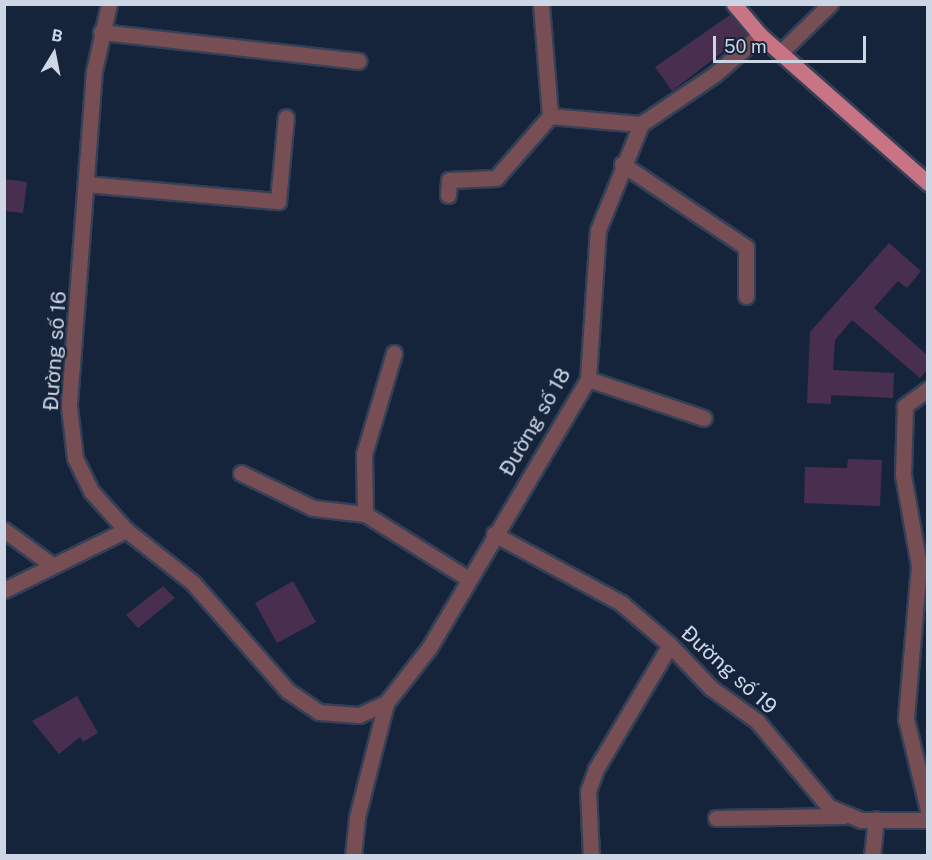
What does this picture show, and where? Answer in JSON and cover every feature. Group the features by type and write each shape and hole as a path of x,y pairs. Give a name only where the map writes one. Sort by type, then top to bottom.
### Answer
{"main road":[{"path":"734,4 760,35 927,183"}],"street":[{"name":"Đường số 16","path":"109,4 101,32 86,184 69,407 75,458 91,491 126,530 193,583 288,691 319,712 359,715 386,703"},
{"path":"448,195 449,180 496,178 550,116 541,4"},
{"path":"781,52 830,4"},
{"path":"101,32 358,61"},
{"path":"550,116 640,124 715,74 760,35"},
{"path":"86,184 278,201 286,117"},
{"name":"Đường số 18","path":"353,855 357,817 386,703 429,648 467,578 588,379 598,230 622,164 640,124"},
{"path":"622,164 746,248 746,296"},
{"path":"365,514 364,454 394,353"},
{"path":"588,379 704,418"},
{"path":"927,389 905,406 903,475 919,566 906,719 927,810"},
{"path":"241,473 313,508 365,514 467,578"},
{"path":"4,530 52,565"},
{"path":"4,590 126,530"},
{"name":"Đường số 19","path":"494,534 621,603 670,645 711,688 757,721 821,799 843,816"},
{"path":"591,855 588,791 596,769 670,645"},
{"path":"716,818 843,816 927,820"},
{"path":"872,855 876,819"}],"building":[{"path":"730,15 746,34 672,91 655,67"},
{"path":"4,179 27,182 23,213 4,211"},
{"path":"889,243 921,271 907,288 898,281 874,308 927,355 927,370 920,378 852,320 835,340 833,370 894,373 893,398 831,395 831,404 807,403 810,332"},
{"path":"848,459 882,460 880,506 804,503 805,467 847,468"},
{"path":"293,581 316,622 277,643 255,603"},
{"path":"163,586 175,598 138,628 126,615"},
{"path":"77,696 98,733 83,742 80,737 59,754 32,721"}]}
